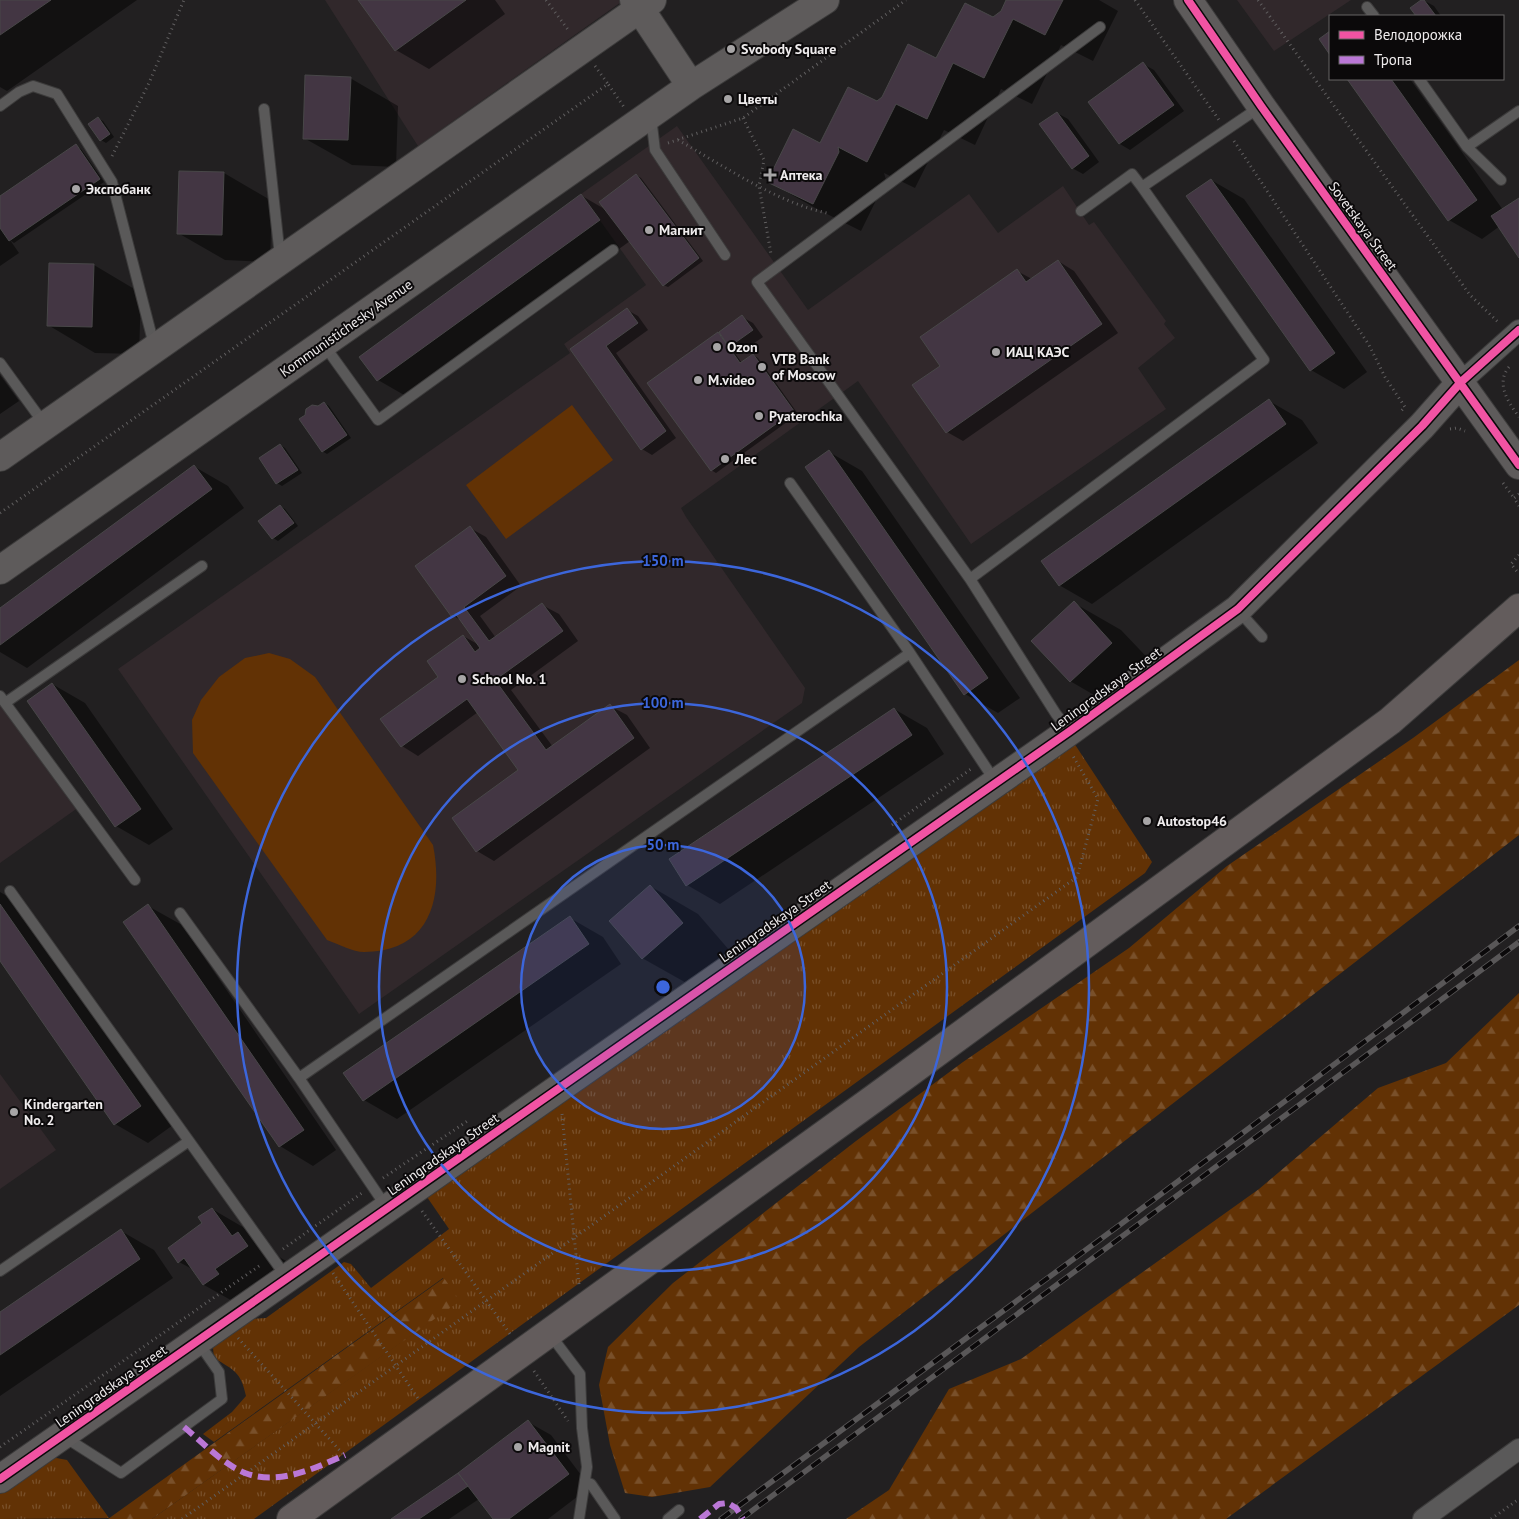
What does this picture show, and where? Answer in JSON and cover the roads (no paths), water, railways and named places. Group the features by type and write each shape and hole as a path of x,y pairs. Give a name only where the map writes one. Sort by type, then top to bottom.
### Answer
{"main road":[{"path":"291,1519 892,1086 1390,721 1519,608"}],"street":[{"name":"Kommunistichesky Avenue","path":"0,570 651,114 825,0"},
{"name":"Sovetskaya Street","path":"1188,0 1260,106 1461,382 1509,471"},
{"path":"0,457 582,48 642,3 692,86"},
{"name":"Leningradskaya Street","path":"0,1479 559,1088 988,772 1066,734 1238,609 1409,416 1461,382 1516,333"},
{"path":"1423,1519 1519,1449"}],"lane":[{"path":"1367,7 1373,15"},
{"path":"1066,734 1056,714 970,579 757,282 1100,27"},
{"path":"1420,80 1467,147 1501,180"},
{"path":"0,106 19,92 33,86 57,94 112,182 155,348"},
{"path":"1142,187 1260,106"},
{"path":"264,109 280,260"},
{"path":"1467,147 1519,111"},
{"path":"651,114 655,150 725,254"},
{"path":"970,579 1264,360 1132,174 1082,211"},
{"path":"324,344 378,420 613,250"},
{"path":"0,363 46,426"},
{"path":"790,483 910,653 988,772"},
{"path":"135,880 3,699 202,566"},
{"path":"1238,609 1262,638"},
{"path":"299,1078 910,653"},
{"path":"10,891 271,1258 288,1279"},
{"path":"180,913 299,1078 387,1209"},
{"path":"0,1271 189,1141"},
{"path":"548,1332 580,1374 587,1467 578,1519"},
{"path":"62,1436 121,1473 222,1399 219,1372 197,1342"},
{"path":"585,1482 591,1484 614,1519"},
{"path":"668,1519 679,1510"}],"railway":[{"path":"721,1519 1121,1224 1519,926"},
{"path":"741,1519 1519,942"}],"place":[{"name":"Svobody Square","path":"731,49"},
{"name":"Цветы","path":"728,99"},
{"name":"Аптека","path":"770,175"},
{"name":"Экспобанк","path":"76,189"},
{"name":"Магнит","path":"649,230"},
{"name":"Ozon","path":"717,347"},
{"name":"ИАЦ КАЭС","path":"996,352"},
{"name":"VTB Bank of Moscow","path":"762,367"},
{"name":"M.video","path":"698,380"},
{"name":"Pyaterochka","path":"759,416"},
{"name":"Лес","path":"725,459"},
{"name":"School No. 1","path":"462,679"},
{"name":"Autostop46","path":"1147,821"},
{"name":"Kindergarten No. 2","path":"14,1112"},
{"name":"Magnit","path":"518,1447"}]}
